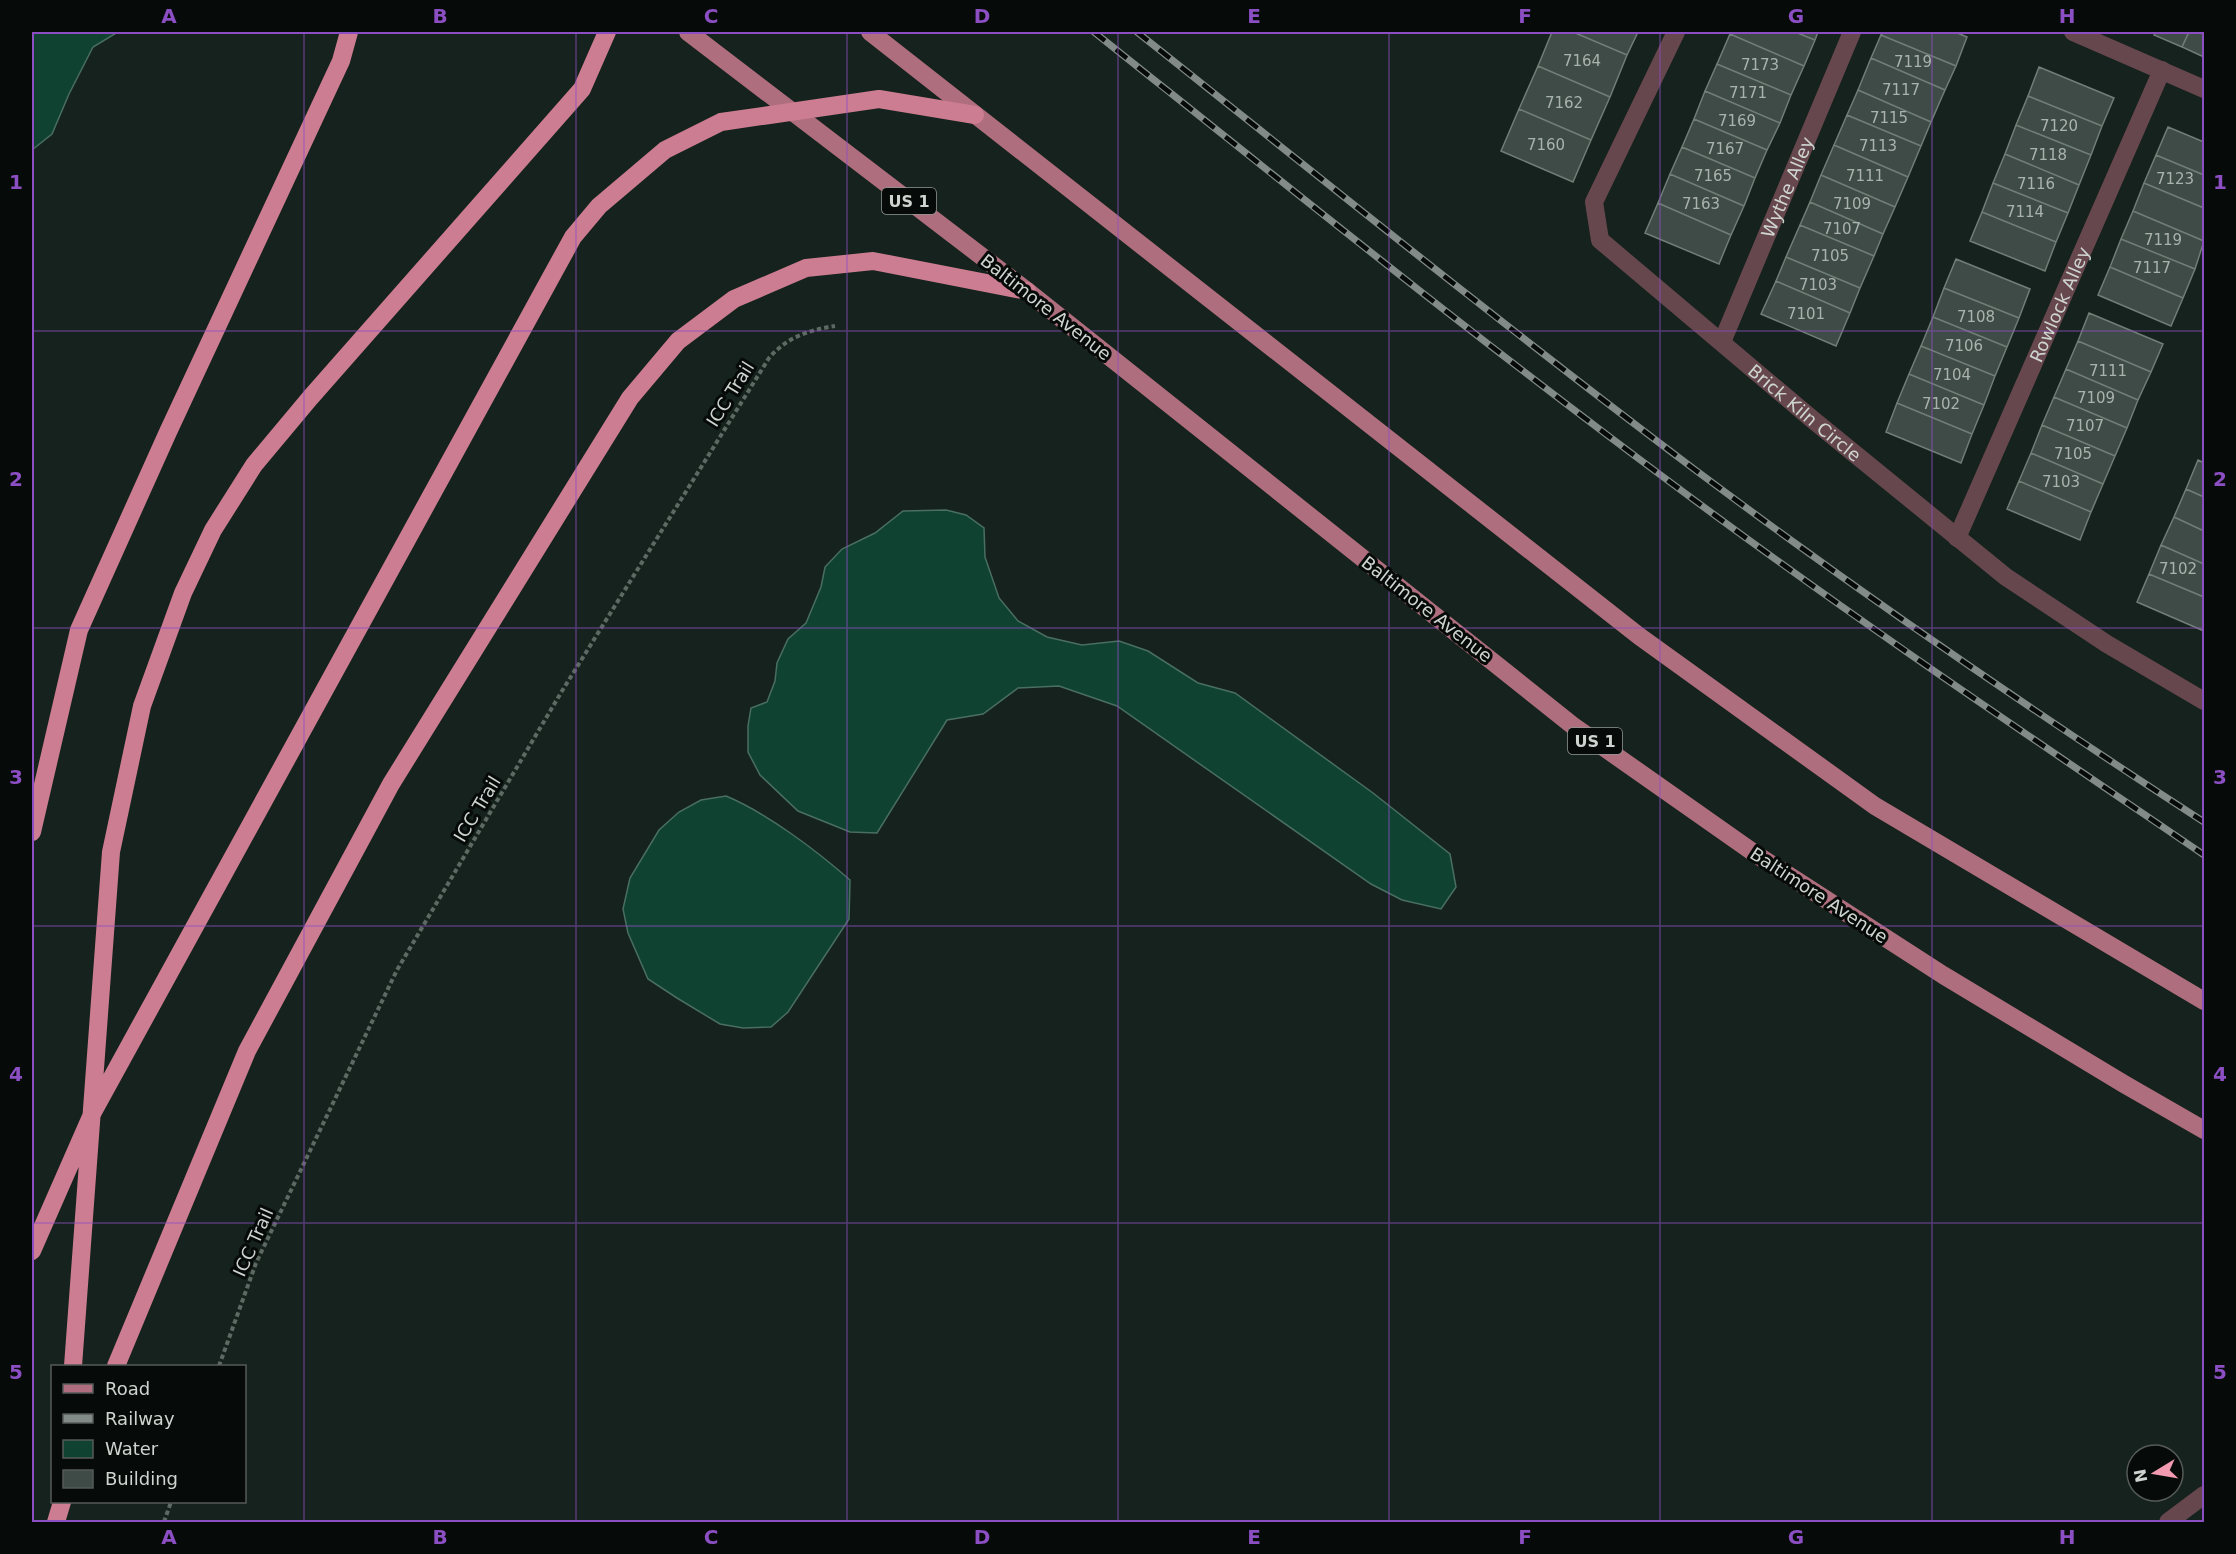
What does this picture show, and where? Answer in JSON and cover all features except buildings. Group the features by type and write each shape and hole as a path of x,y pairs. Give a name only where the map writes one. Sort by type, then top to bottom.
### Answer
{"highway":[{"path":"32,832 79,630 168,432 341,61 349,32"},
{"path":"73,1365 111,852 142,706 183,593 213,530 254,465 310,398 582,89 607,32"},
{"path":"32,1251 93,1112 573,237 599,206 665,150 722,122 879,99 975,115"},
{"path":"116,1365 247,1051 391,784 630,398 678,341 734,299 806,268 873,261 1027,291"},
{"path":"56,1522 62,1503"}],"main road":[{"name":"Baltimore Avenue","path":"688,32 1027,291 1572,725 1757,855 1943,975 2205,1130"},
{"path":"870,32 1639,636 1875,806 2205,1001"}],"street":[{"name":"Brick Kiln Circle","path":"1676,32 1593,202 1600,240 1812,419 2006,577 2107,644 2205,701"},
{"name":"Wythe Alley","path":"1722,342 1852,32"},
{"path":"2073,32 2205,89"},
{"name":"Rowlock Alley","path":"1957,538 2162,70"},
{"path":"2168,1522 2205,1495"}],"path":[{"name":"ICC Trail","path":"219,1365 256,1263 397,970 550,711 769,358 780,345 792,338 814,329 836,326"},
{"path":"164,1522 171,1503"}],"water":[{"path":"32,32 118,32 93,47 52,134 32,150"},
{"path":"946,510 966,515 984,528 985,557 999,598 1018,621 1047,637 1082,645 1119,641 1148,651 1198,683 1235,693 1373,793 1450,854 1456,887 1441,909 1402,900 1371,884 1117,706 1059,686 1018,688 983,714 947,720 877,833 850,832 798,811 760,775 748,752 751,708 767,702 775,681 777,663 788,639 806,623 821,587 825,567 842,549 875,533 903,511"},
{"path":"726,796 758,812 791,834 850,880 849,919 788,1012 771,1027 743,1028 720,1024 648,979 628,933 623,909 630,878 659,830 679,812 701,800"}],"railway":[{"path":"1094,32 1455,318 1674,485 1871,627 2204,855"},
{"path":"1137,32 1483,307 1694,469 1819,561 1946,650 2204,822"}]}
